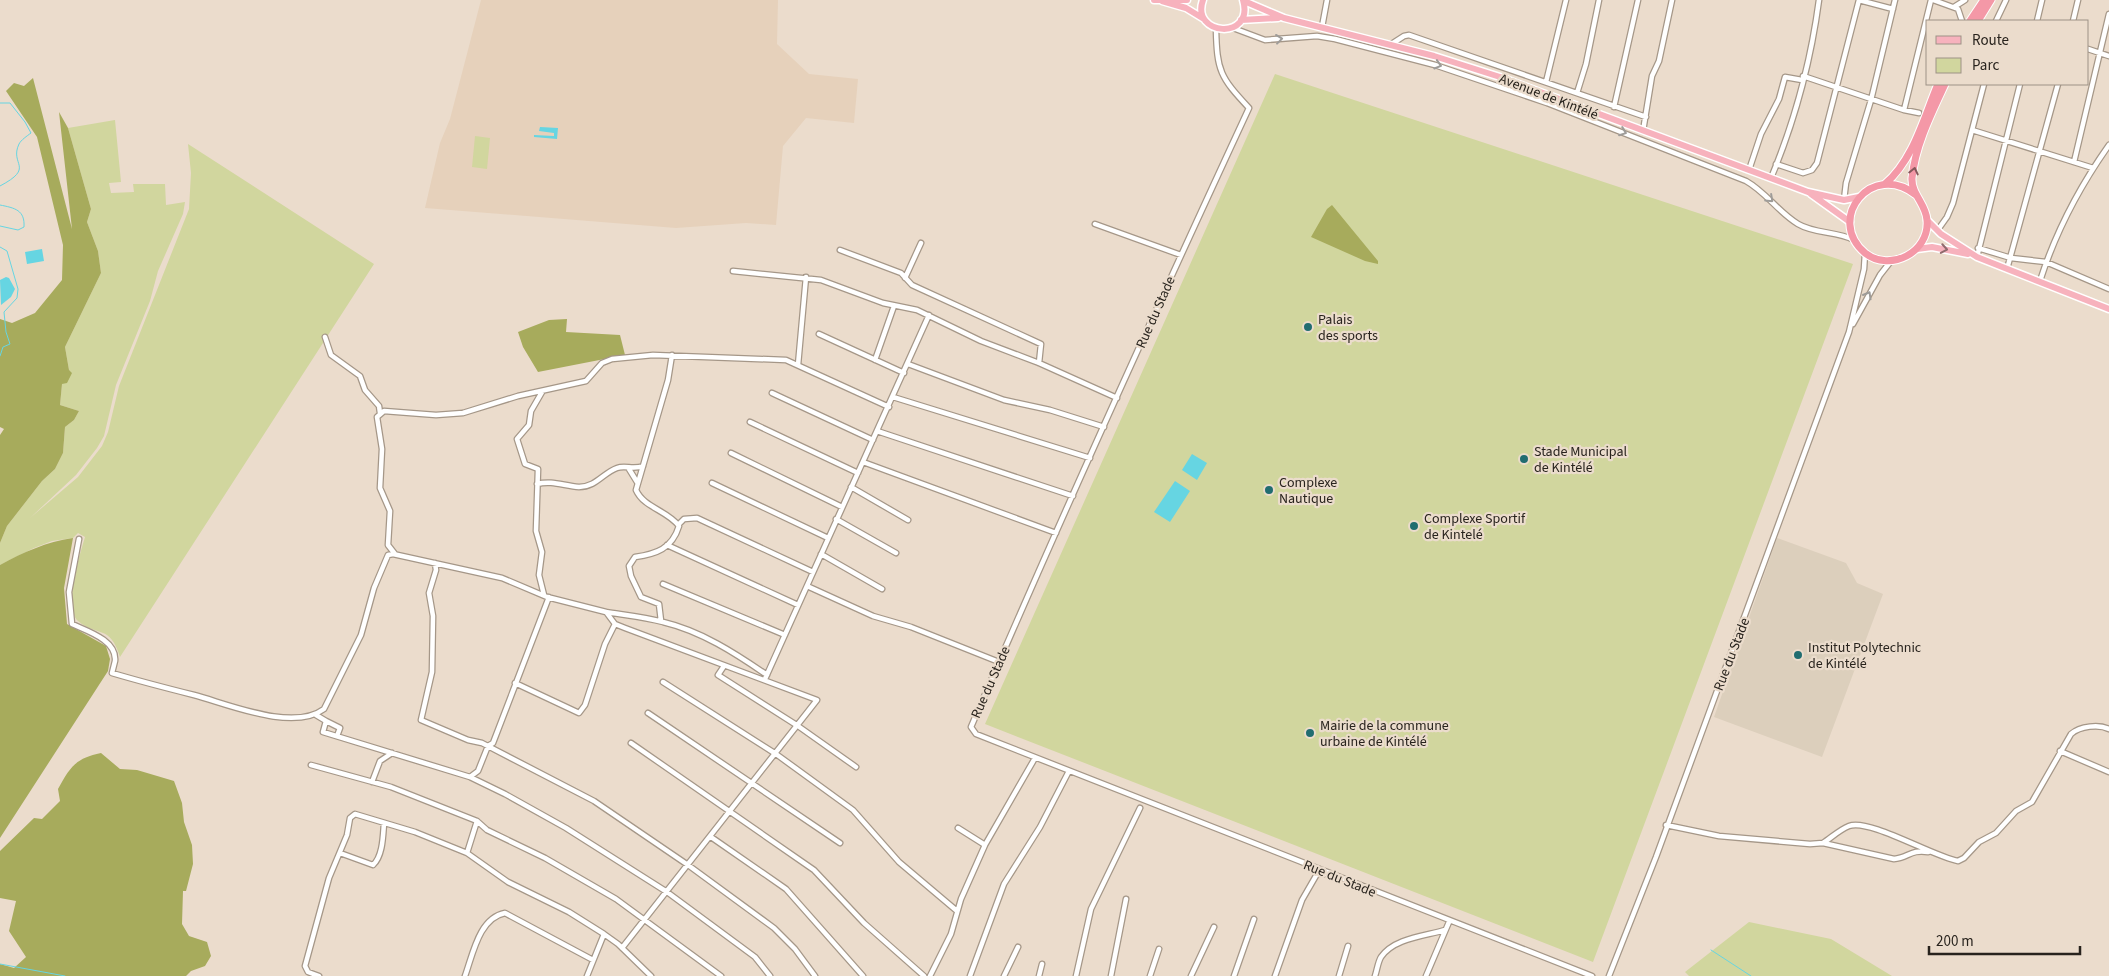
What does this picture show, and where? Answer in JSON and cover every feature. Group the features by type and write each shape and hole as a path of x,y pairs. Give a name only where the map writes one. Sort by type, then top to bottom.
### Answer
{"highway":[{"path":"1979,20 1991,0"},
{"path":"1971,20 1982,1"},
{"path":"1886,184 1914,144 1938,85"},
{"path":"1916,195 1902,186 1886,184 1876,186 1859,197 1851,213 1850,222 1854,240 1865,253 1872,257 1890,261 1900,259 1917,249 1926,231 1927,220 1924,207 1916,195 1912,178 1945,85"}],"main road":[{"path":"1154,0 1187,0"},
{"path":"1162,0 1186,8 1204,18 1216,29 1233,28 1241,20"},
{"path":"1203,0 1201,12 1204,18"},
{"name":"Avenue de Kintélé","path":"1241,20 1244,14 1243,0 1284,18 1390,44 1500,77 1808,192 1844,200 1859,197"},
{"name":"Avenue de Kintélé","path":"1241,20 1284,18"},
{"name":"Avenue de Kintélé","path":"1808,192 1850,222"},
{"path":"1927,220 1938,231 1974,256"},
{"path":"1917,249 1932,247 1974,256 2109,309"}],"street":[{"path":"1322,27 1327,0"},
{"path":"1546,82 1566,0"},
{"path":"1577,93 1586,64 1599,0"},
{"path":"1614,107 1638,0"},
{"path":"1643,131 1652,76 1659,61 1672,0"},
{"path":"1771,178 1814,34 1819,0"},
{"path":"1776,164 1803,173 1815,166 1859,0 1893,9"},
{"path":"1844,200 1846,183 1872,100 1895,0"},
{"path":"1927,20 1932,0 1954,7 1960,11 1962,20"},
{"path":"1954,7 1965,0"},
{"path":"1997,20 2006,0"},
{"path":"2037,20 2042,0"},
{"path":"2073,20 2078,0"},
{"path":"2074,162 2109,14"},
{"path":"1904,110 1926,24"},
{"path":"1233,28 1265,40 1317,36 1352,42 1436,65 1495,84 1737,177 1757,187 1800,225 1817,231 1842,234 1854,240"},
{"name":"Rue du Stade","path":"1216,29 1216,58 1220,71 1226,82 1249,108 998,662 971,730 976,734 1035,758 1449,922 1592,976"},
{"path":"1390,44 1409,35 1646,117"},
{"path":"2089,49 2109,56"},
{"path":"1749,170 1761,134 1779,99 1785,77 1802,78 1837,87 1872,100 1919,113"},
{"path":"1938,231 1950,210 1984,85"},
{"path":"1974,256 1978,248 2020,85"},
{"path":"2007,269 2058,85"},
{"path":"1972,130 2093,168"},
{"path":"2040,281 2046,262 2093,168 2107,151 2109,145"},
{"path":"1096,224 1181,255"},
{"path":"905,278 921,243"},
{"path":"1978,248 2011,258 2046,262 2109,289"},
{"path":"840,250 897,271 912,285 1041,344 1039,363"},
{"name":"Rue du Stade","path":"1849,332 1864,269 1865,253"},
{"name":"Rue du Stade","path":"1609,976 1849,332 1867,297 1890,261"},
{"path":"733,271 806,278 829,283 894,306 917,310 981,341 1039,363 1117,398"},
{"path":"798,365 806,278"},
{"path":"875,360 894,306"},
{"path":"766,677 929,315"},
{"path":"819,334 904,373"},
{"path":"325,337 332,355 360,376 365,390 379,406 380,413 377,423 383,466 380,488 390,510 388,545 395,554"},
{"path":"380,413 436,415 463,413 518,396 586,381 602,363 652,355 786,360 888,407"},
{"path":"672,356 668,380 636,490 639,497 670,516 678,524"},
{"path":"908,364 1004,400 1050,410 1104,427"},
{"path":"542,392 531,411 529,425 517,439 525,464 538,469 536,531 542,552 539,575 540,586 547,597"},
{"path":"772,393 873,440"},
{"path":"893,397 1090,458"},
{"path":"750,422 858,472"},
{"path":"877,431 1073,496"},
{"path":"731,453 842,507"},
{"path":"863,462 1056,533"},
{"path":"537,484 549,482 579,487 590,485 616,468 629,469 643,466"},
{"path":"629,469 634,474 638,483"},
{"path":"712,484 828,538"},
{"path":"851,488 908,520"},
{"path":"661,621 659,604 641,597 629,566 635,557 654,555 667,545 677,531 678,524 684,520 697,518 813,572"},
{"path":"836,519 896,553"},
{"path":"79,539 69,592 72,624 103,639 114,651 115,661 112,673 215,701 241,711 275,717 316,715 340,728 337,736"},
{"path":"667,545 798,605"},
{"path":"316,715 330,701 361,635 380,571 388,556 395,554 502,578 547,597 606,612 661,621 708,639 742,657 766,677"},
{"path":"821,554 882,589"},
{"path":"436,563 436,570 429,593 432,616 432,672 421,720 468,740 488,746 594,802 688,865 774,928 795,949 815,976"},
{"path":"663,584 784,635"},
{"path":"807,586 874,616 911,626 998,662"},
{"path":"494,749 493,743 509,705 515,683 547,597"},
{"path":"606,612 616,624 724,666 766,677 818,700 622,948"},
{"path":"515,683 579,713 585,705 605,644 616,624"},
{"path":"724,666 718,675 798,726 856,767"},
{"path":"663,682 776,754 853,810 899,862 957,911"},
{"path":"648,713 840,843"},
{"path":"326,722 323,732 470,777 566,828 667,892 755,957 770,976"},
{"path":"1823,843 1850,826 1858,825 1901,838 1958,861 1964,858 1979,842 1996,833 2016,811 2032,802 2060,751 2075,731 2102,725 2109,729"},
{"path":"470,777 478,771 488,746 493,743"},
{"path":"631,743 814,870 864,923 924,976"},
{"path":"2060,751 2109,772"},
{"path":"372,782 380,761 392,753"},
{"path":"930,976 951,934 957,911 986,845 1035,758"},
{"path":"311,765 390,786 477,821 488,830 545,858 584,881 645,920 721,976"},
{"path":"970,976 1004,884 1040,827 1069,771"},
{"path":"1076,976 1091,909 1140,808"},
{"path":"319,976 308,972 305,966 329,878 340,853 350,818 355,814 415,832 467,853 508,882 569,912 604,934 622,948 651,976"},
{"path":"467,853 477,821"},
{"path":"340,853 373,865 376,862 382,843 384,823"},
{"path":"1666,825 1719,836 1810,844 1823,843 1894,859 1913,851 1932,852"},
{"path":"958,828 986,845"},
{"path":"711,837 786,889 863,976"},
{"path":"1275,976 1302,900 1317,874 1329,874"},
{"path":"1111,976 1126,899"},
{"path":"465,976 486,922 497,914 505,913 593,960"},
{"path":"1234,976 1254,919"},
{"path":"1426,976 1449,922"},
{"path":"1191,976 1214,927"},
{"path":"1375,976 1381,958 1393,947 1403,942 1445,930"},
{"path":"588,976 604,934"},
{"path":"1339,976 1348,946"},
{"path":"1004,976 1018,947"},
{"path":"1150,976 1159,949"},
{"path":"1039,976 1042,964"}],"shaded area":[{"path":"481,0 778,0 777,44 809,74 858,79 854,123 806,118 783,146 776,225 746,223 676,228 425,208 440,143 450,119"},
{"name":"Institut Polytechnic de Kintélé","path":"1777,538 1846,563 1857,583 1883,594 1822,757 1714,717"}],"green space":[{"name":"Complexe Sportif de Kintelé","path":"1275,74 1853,264 1593,962 985,724"},
{"path":"33,78 72,229 59,112 68,128 91,209 87,222 98,251 101,273 65,347 69,370 72,373 67,383 62,384 60,405 79,411 74,420 65,427 63,453 55,469 42,481 7,526 0,543 0,435 4,429 0,427 0,319 12,323 35,313 62,280 63,245 37,137 6,91 14,83 24,86"},
{"path":"115,120 121,182 109,183 111,193 134,192 133,184 165,184 166,205 185,202 183,214 158,271 150,301 116,385 104,436 76,475 30,518 78,477 102,446 108,432 119,386 189,209 191,173 188,144 374,264 120,657 112,640 107,635 85,626 78,621 74,614 72,593 85,537 78,533 73,538 52,541 0,565 0,543 7,526 42,481 55,469 63,453 65,427 74,420 79,411 60,405 62,384 69,370 65,347 101,273 98,251 87,222 91,209 68,128"},
{"path":"475,136 490,138 487,169 472,167"},
{"path":"1332,205 1378,261 1378,264 1365,261 1311,237 1327,209"},
{"path":"567,319 566,332 620,335 625,355 538,372 523,347 518,332 549,320"},
{"path":"73,538 64,588 67,624 106,646 110,659 108,671 0,838 0,565 35,548"},
{"path":"101,753 120,769 137,770 174,781 182,803 184,822 192,845 193,864 186,891 183,891 182,924 189,936 207,942 211,956 205,966 191,971 186,976 0,976 0,964 14,968 26,957 9,931 16,901 0,898 0,851 34,818 42,819 60,801 58,789 70,769 85,758"},
{"path":"1749,922 1831,939 1892,976 1689,976 1685,972"}],"water":[{"path":"540,127 558,128 557,139 534,137 534,135 554,136 554,133 539,131"},
{"path":"42,249 44,261 27,264 25,252"},
{"path":"6,277 9,278 15,289 11,297 1,305 0,280"},
{"path":"1192,454 1207,463 1197,480 1182,470"},
{"path":"1175,481 1190,491 1170,522 1154,512"}],"waterway":[{"path":"0,103 10,103 31,133 19,144 17,151 19,170 17,174 0,186"},
{"path":"0,205 10,207 21,213 24,227 18,230 0,226"},
{"path":"0,247 7,251 18,289 17,298 4,312 6,332 10,344 3,347 0,356"},
{"path":"1711,950 1751,976"},
{"path":"0,964 65,976"}],"place":[{"name":"Palais des sports","path":"1308,327"},
{"name":"Stade Municipal de Kintélé","path":"1524,459"},
{"name":"Complexe Nautique","path":"1269,490"},
{"name":"Complexe Sportif de Kintelé","path":"1414,526"},
{"name":"Institut Polytechnic de Kintélé","path":"1798,655"},
{"name":"Mairie de la commune urbaine de Kintélé","path":"1310,733"}]}
